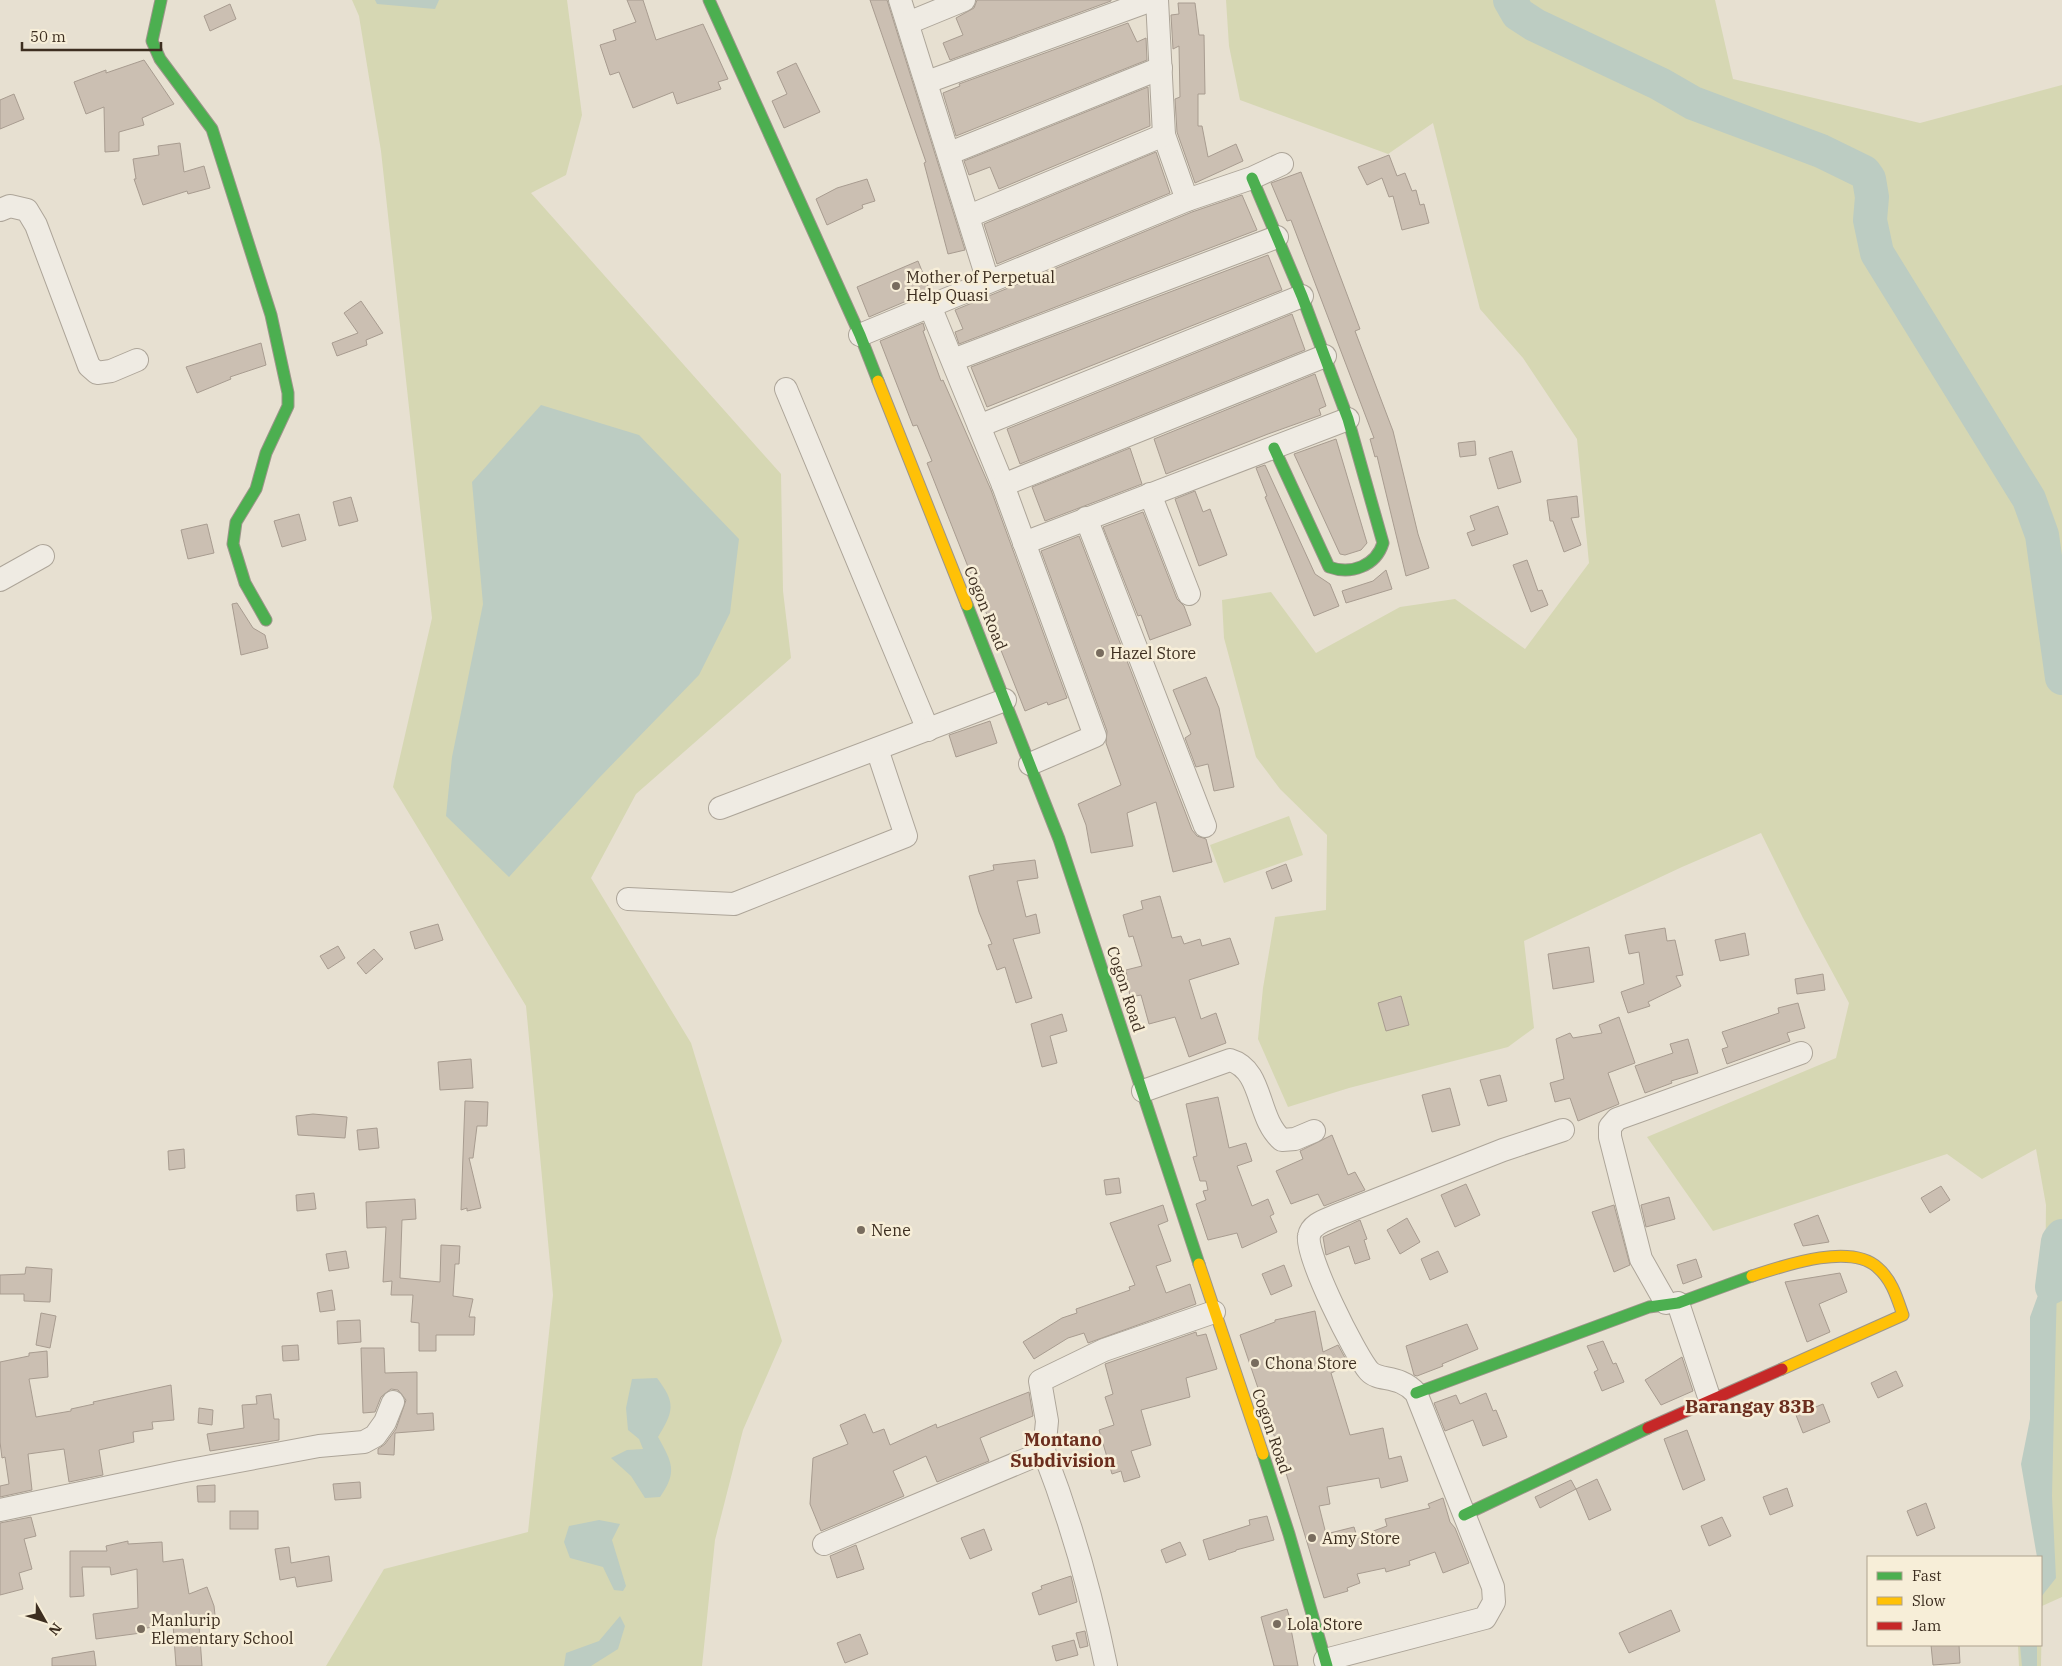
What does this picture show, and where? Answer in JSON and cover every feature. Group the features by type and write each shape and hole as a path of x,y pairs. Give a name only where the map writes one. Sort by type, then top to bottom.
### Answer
{"street":[{"path":"161,0 152,41 160,60 212,129 272,315 288,393 288,406 266,453 256,489 236,522 233,544 245,583 266,620"},
{"name":"Cogon Road","path":"709,0 860,335 1060,839 1214,1312 1290,1534 1326,1663"},
{"path":"900,0 950,153 988,281"},
{"path":"908,23 964,0"},
{"path":"927,82 1152,0"},
{"path":"1157,0 1164,135 1186,200"},
{"path":"950,153 1161,68"},
{"path":"969,216 1164,135"},
{"path":"860,335 1186,200 1252,178 1282,164"},
{"path":"1252,178 1302,296 1348,419 1383,543 1382,551 1376,558 1355,570 1338,572 1329,567 1274,448"},
{"path":"0,210 10,206 27,210 36,225 89,366 98,373 111,371 137,360"},
{"path":"953,360 1277,237"},
{"path":"978,426 1302,296"},
{"path":"930,306 1003,485 1094,736 1030,764"},
{"path":"1003,485 1325,356"},
{"path":"786,389 928,730"},
{"path":"1024,543 1348,419"},
{"path":"1150,494 1189,594"},
{"path":"1086,518 1206,826"},
{"path":"0,580 43,556"},
{"path":"720,808 1005,700"},
{"path":"628,899 734,904 906,836 878,749"},
{"path":"1710,1400 1672,1303 1641,1259 1610,1137 1610,1127 1617,1119 1801,1053"},
{"path":"1143,1091 1230,1060 1241,1063 1252,1076 1272,1132 1282,1140 1295,1139 1314,1131"},
{"path":"1326,1663 1485,1618 1494,1602 1493,1587 1416,1393 1404,1382 1382,1377 1368,1370 1326,1293 1309,1250 1309,1235 1316,1225 1335,1216 1503,1150 1563,1130"},
{"path":"1416,1393 1765,1271 1818,1259 1855,1257 1873,1263 1891,1281 1903,1315 1849,1342 1710,1400 1550,1471 1464,1515"},
{"path":"1106,1666 1088,1580 1067,1510 1044,1452 1047,1421 1040,1381 1104,1350 1214,1312"},
{"path":"0,1510 180,1472 319,1446 364,1442 375,1436 393,1402"},
{"path":"824,1544 1044,1452"}],"green space":[{"path":"352,0 567,0 582,115 566,175 531,193 781,474 783,591 791,658 636,794 591,878 691,1043 782,1341 743,1430 715,1540 702,1666 326,1666 384,1569 528,1532 553,1295 526,1006 393,787 432,618 381,151 359,16"},
{"path":"1226,0 1715,0 1733,79 1920,123 2062,85 2062,1597 2042,1606 2046,1205 2036,1149 1982,1179 1947,1154 1713,1231 1647,1137 1836,1058 1849,1003 1803,918 1761,833 1682,867 1524,941 1534,1028 1508,1047 1349,1088 1288,1107 1258,1039 1263,988 1275,917 1326,910 1327,835 1280,789 1256,757 1224,638 1222,600 1271,592 1316,653 1400,607 1455,599 1525,649 1589,563 1577,439 1523,358 1480,309 1433,123 1388,154 1240,100 1229,46"},
{"path":"1289,816 1303,855 1224,883 1210,845"},
{"path":"2018,1646 2041,1646 2041,1666 2019,1666"}],"shaded area":[{"path":"375,0 439,0 435,9 377,4"},
{"path":"541,405 639,435 739,539 730,613 699,675 599,778 509,877 446,816 452,757 483,604 472,482"},
{"path":"2058,1241 2052,1496 2056,1578 2042,1596 2042,1556 2037,1556 2021,1464 2030,1419 2030,1317"},
{"path":"657,1378 667,1394 671,1407 658,1437 670,1460 671,1474 666,1488 660,1497 645,1498 631,1476 611,1458 627,1450 643,1449 639,1439 628,1430 626,1408 632,1379"},
{"path":"599,1520 620,1524 612,1540 626,1586 623,1591 614,1590 603,1567 570,1558 564,1542 569,1526"},
{"path":"620,1616 625,1626 618,1649 591,1666 564,1666 566,1653 599,1641"},
{"path":"2020,1646 2037,1646 2037,1666 2022,1666"}],"building":[{"path":"627,0 643,0 656,40 703,24 728,79 718,82 721,89 677,104 673,92 633,108 619,72 610,75 600,45 616,40 613,30 636,22"},
{"path":"870,0 887,0 965,250 948,254 924,163 926,162"},
{"path":"977,0 1111,1 950,60 943,43 963,35 956,18 974,8"},
{"path":"1178,3 1195,3 1199,35 1204,35 1205,94 1198,94 1198,126 1202,126 1208,157 1236,144 1243,161 1195,183 1177,132 1175,99 1180,97 1179,46 1173,49 1171,15 1179,14"},
{"path":"230,4 236,19 210,31 204,16"},
{"path":"1128,23 1137,42 1146,38 1147,60 956,136 943,93 960,86 959,84"},
{"path":"144,60 174,104 142,118 144,125 119,132 119,151 105,152 104,107 86,114 74,82 106,70 106,73"},
{"path":"796,63 820,112 784,128 772,101 787,94 777,72"},
{"path":"1148,87 1150,126 999,189 990,167 969,175 964,161"},
{"path":"14,94 24,119 0,129 0,100"},
{"path":"180,143 184,172 204,166 210,188 188,194 187,191 143,205 134,179 136,179 133,159 159,155 158,146"},
{"path":"1156,152 1170,193 997,264 984,224"},
{"path":"1389,155 1397,176 1405,173 1412,191 1416,190 1420,205 1424,204 1429,223 1402,230 1393,196 1389,197 1382,178 1367,185 1358,167"},
{"path":"1301,172 1360,329 1355,331 1393,431 1418,534 1429,568 1406,576 1377,456 1375,457 1370,439 1374,438 1291,220 1287,221 1271,183"},
{"path":"867,179 875,201 862,205 863,208 827,225 816,199 837,188"},
{"path":"1242,195 1257,230 959,344 955,332 963,329 955,310 1192,212"},
{"path":"1268,255 1282,290 987,407 971,367"},
{"path":"918,261 930,291 869,317 857,287"},
{"path":"361,301 383,333 366,340 367,345 337,356 332,343 358,333 344,313"},
{"path":"1292,314 1305,350 1020,464 1007,429"},
{"path":"923,323 925,330 923,331 941,381 943,380 991,490 1067,698 1048,705 1047,702 1025,711 927,463 932,461 917,425 913,426 880,341"},
{"path":"261,343 266,365 230,377 231,379 197,393 186,367"},
{"path":"1315,374 1326,406 1319,409 1321,415 1166,474 1154,439"},
{"path":"1336,439 1367,543 1361,550 1345,555 1340,554 1294,454"},
{"path":"1475,441 1476,455 1460,457 1458,443"},
{"path":"1130,448 1142,484 1045,521 1032,487"},
{"path":"1512,451 1521,482 1498,489 1489,458"},
{"path":"1265,465 1315,574 1330,584 1339,606 1314,616 1265,497 1267,496 1256,468"},
{"path":"1195,491 1203,512 1210,509 1227,555 1199,566 1175,499"},
{"path":"1577,496 1579,517 1571,518 1581,545 1564,552 1553,521 1550,521 1547,500"},
{"path":"351,497 358,521 339,526 333,502"},
{"path":"1498,506 1508,534 1472,546 1467,533 1475,530 1470,516"},
{"path":"1143,512 1177,599 1184,606 1191,625 1150,640 1141,615 1138,616 1103,527"},
{"path":"299,514 306,540 282,547 274,521"},
{"path":"207,524 214,553 188,559 181,530"},
{"path":"1079,536 1192,830 1197,836 1206,839 1212,862 1173,872 1156,802 1127,813 1133,846 1091,853 1086,825 1078,804 1121,785 1106,743 1107,731 1041,551"},
{"path":"1527,560 1538,591 1542,590 1548,605 1531,612 1513,565"},
{"path":"1386,570 1392,589 1346,603 1342,591 1373,581"},
{"path":"237,603 253,628 265,635 268,648 241,655 232,604"},
{"path":"1206,677 1219,708 1234,787 1214,791 1208,764 1196,767 1185,738 1191,734 1173,690"},
{"path":"990,721 997,743 956,757 949,735"},
{"path":"1035,860 1038,878 1017,881 1026,917 1036,914 1040,933 1013,939 1032,998 1016,1003 1005,967 997,970 988,945 992,944 979,912 969,876 994,870 993,865"},
{"path":"1286,864 1292,881 1272,889 1266,872"},
{"path":"1160,896 1172,938 1181,936 1184,944 1200,939 1202,946 1230,938 1239,964 1189,980 1201,1019 1216,1013 1226,1043 1189,1057 1175,1017 1149,1024 1141,995 1130,997 1126,970 1142,966 1133,936 1129,937 1123,915 1143,909 1141,901"},
{"path":"438,924 443,940 415,949 410,932"},
{"path":"1665,928 1667,941 1675,940 1683,975 1676,976 1681,986 1648,1002 1650,1006 1628,1013 1621,992 1644,984 1639,952 1629,954 1625,935"},
{"path":"1745,933 1749,955 1720,961 1715,940"},
{"path":"338,946 345,958 328,969 320,956"},
{"path":"1589,947 1594,982 1553,989 1548,954"},
{"path":"374,949 383,959 366,974 357,963"},
{"path":"1823,974 1825,990 1797,994 1795,979"},
{"path":"1401,996 1409,1025 1386,1031 1378,1003"},
{"path":"1798,1003 1805,1028 1787,1033 1790,1041 1727,1064 1722,1049 1728,1047 1722,1032 1779,1013 1778,1008"},
{"path":"1062,1014 1067,1031 1050,1036 1057,1063 1042,1067 1031,1024"},
{"path":"1619,1017 1635,1063 1608,1073 1619,1104 1578,1121 1570,1098 1555,1102 1550,1083 1564,1079 1556,1039 1570,1033 1573,1038 1602,1033 1599,1025"},
{"path":"1688,1039 1698,1073 1671,1081 1672,1083 1645,1093 1635,1066 1673,1053 1670,1044"},
{"path":"471,1059 473,1088 440,1090 438,1062"},
{"path":"1500,1075 1507,1101 1488,1106 1480,1080"},
{"path":"1450,1088 1460,1125 1432,1132 1422,1095"},
{"path":"1218,1097 1229,1148 1246,1143 1252,1161 1237,1166 1252,1206 1268,1199 1274,1214 1270,1216 1277,1232 1242,1248 1237,1233 1208,1240 1196,1204 1206,1200 1203,1191 1208,1190 1206,1181 1200,1181 1193,1157 1197,1156 1186,1104"},
{"path":"465,1101 488,1102 487,1126 477,1126 473,1158 469,1158 481,1208 467,1211 467,1208 461,1210"},
{"path":"313,1114 347,1117 345,1138 298,1135 296,1116"},
{"path":"377,1128 379,1148 359,1150 357,1130"},
{"path":"1332,1135 1348,1175 1355,1172 1365,1190 1324,1206 1318,1194 1291,1204 1276,1171 1303,1159 1300,1151"},
{"path":"184,1149 185,1168 169,1170 168,1151"},
{"path":"1119,1178 1121,1193 1106,1195 1104,1180"},
{"path":"1466,1184 1480,1215 1455,1227 1441,1195"},
{"path":"1941,1186 1950,1200 1930,1213 1921,1198"},
{"path":"314,1193 316,1209 297,1211 296,1195"},
{"path":"1669,1197 1675,1219 1646,1227 1641,1205"},
{"path":"415,1199 416,1219 402,1220 400,1278 440,1282 441,1245 460,1246 459,1264 455,1264 453,1296 473,1299 469,1317 475,1317 474,1335 436,1335 436,1351 419,1351 419,1323 411,1322 413,1295 391,1295 392,1281 383,1282 386,1227 367,1228 366,1202"},
{"path":"1163,1205 1168,1221 1158,1225 1171,1261 1156,1266 1166,1293 1190,1284 1196,1304 1088,1343 1084,1333 1068,1338 1034,1359 1023,1342 1062,1318 1077,1313 1076,1309 1130,1290 1129,1287 1135,1285 1110,1223"},
{"path":"1614,1205 1630,1265 1614,1272 1592,1212"},
{"path":"1818,1215 1829,1242 1803,1246 1794,1224"},
{"path":"1407,1218 1420,1242 1400,1254 1387,1230"},
{"path":"1360,1220 1367,1239 1364,1240 1370,1259 1355,1264 1349,1246 1326,1255 1323,1237"},
{"path":"346,1251 349,1268 329,1271 326,1254"},
{"path":"1438,1251 1448,1272 1430,1280 1421,1259"},
{"path":"1696,1259 1702,1277 1683,1284 1677,1265"},
{"path":"1284,1265 1292,1286 1271,1295 1262,1274"},
{"path":"26,1267 52,1269 50,1302 24,1301 24,1294 0,1294 0,1275 25,1274"},
{"path":"1840,1273 1847,1292 1819,1304 1830,1332 1807,1342 1785,1282"},
{"path":"332,1290 335,1310 320,1312 317,1293"},
{"path":"1315,1311 1323,1352 1338,1345 1349,1365 1331,1373 1350,1435 1383,1428 1389,1459 1401,1456 1408,1481 1381,1488 1379,1478 1327,1487 1330,1504 1319,1506 1326,1534 1354,1527 1357,1537 1387,1526 1385,1519 1430,1508 1428,1504 1443,1498 1450,1522 1455,1528 1469,1563 1443,1573 1435,1552 1409,1561 1410,1565 1386,1572 1385,1568 1357,1574 1360,1583 1347,1588 1348,1591 1324,1598 1279,1450 1240,1335 1275,1322 1275,1320"},
{"path":"41,1313 56,1316 50,1348 36,1345"},
{"path":"360,1320 361,1342 338,1344 337,1321"},
{"path":"1467,1324 1478,1349 1442,1364 1443,1366 1417,1376 1414,1375 1406,1346"},
{"path":"1196,1332 1197,1336 1206,1334 1217,1369 1186,1378 1190,1397 1141,1410 1151,1445 1131,1451 1140,1477 1124,1482 1121,1471 1112,1474 1099,1430 1114,1425 1105,1397 1113,1394 1105,1364"},
{"path":"1603,1341 1613,1364 1616,1363 1624,1382 1602,1391 1594,1372 1598,1370 1587,1346"},
{"path":"298,1345 299,1360 283,1361 282,1346"},
{"path":"361,1348 384,1348 385,1373 417,1372 417,1414 433,1413 434,1430 395,1433 394,1455 378,1454 378,1449 385,1444 396,1429 406,1400 398,1390 391,1389 381,1397 375,1412 363,1413"},
{"path":"47,1351 48,1377 29,1379 36,1417 71,1411 71,1409 94,1404 93,1402 171,1385 174,1420 152,1422 153,1429 133,1432 134,1442 99,1450 103,1475 69,1482 64,1449 28,1454 32,1490 0,1497 0,1486 9,1484 5,1457 2,1458 0,1442 0,1362 29,1356 29,1353"},
{"path":"1682,1357 1693,1391 1661,1405 1645,1380"},
{"path":"1896,1371 1903,1386 1878,1398 1871,1383"},
{"path":"1029,1392 1033,1416 980,1438 989,1461 937,1482 926,1456 893,1471 904,1496 821,1531 810,1504 813,1458 848,1444 840,1425 865,1414 873,1433 884,1429 890,1445 936,1424 937,1428"},
{"path":"1486,1393 1493,1411 1496,1410 1507,1437 1483,1446 1473,1420 1445,1431 1434,1403 1456,1395 1460,1404"},
{"path":"271,1394 274,1419 279,1419 279,1440 210,1451 207,1434 244,1428 242,1405 257,1404 256,1396"},
{"path":"1823,1404 1830,1422 1803,1433 1796,1415"},
{"path":"199,1408 213,1410 212,1425 198,1423"},
{"path":"1687,1430 1705,1480 1683,1490 1664,1439"},
{"path":"1597,1479 1611,1510 1589,1520 1576,1489"},
{"path":"1571,1480 1576,1489 1540,1508 1535,1497"},
{"path":"360,1482 361,1498 335,1500 333,1484"},
{"path":"215,1485 215,1502 198,1502 197,1486"},
{"path":"1787,1488 1793,1506 1770,1515 1763,1497"},
{"path":"1926,1503 1935,1528 1917,1536 1907,1511"},
{"path":"230,1511 258,1511 258,1529 230,1529"},
{"path":"1267,1516 1274,1540 1236,1550 1209,1560 1203,1540 1250,1525 1249,1520"},
{"path":"31,1517 36,1536 24,1539 32,1569 19,1573 23,1589 0,1595 0,1523"},
{"path":"1722,1517 1731,1536 1709,1546 1701,1526"},
{"path":"984,1529 992,1550 970,1559 961,1538"},
{"path":"128,1541 128,1544 162,1542 163,1562 183,1559 189,1594 207,1587 214,1606 216,1624 199,1625 202,1666 176,1666 173,1624 140,1629 141,1633 96,1639 93,1614 138,1608 137,1569 111,1575 110,1567 82,1567 84,1596 70,1597 70,1551 107,1551 106,1546"},
{"path":"1180,1542 1186,1555 1166,1563 1161,1550"},
{"path":"856,1545 864,1569 837,1578 830,1556"},
{"path":"289,1547 291,1563 329,1556 332,1581 297,1587 295,1577 280,1580 275,1549"},
{"path":"1071,1576 1077,1602 1039,1615 1032,1593 1042,1589 1041,1586"},
{"path":"1287,1609 1293,1629 1291,1629 1298,1666 1274,1666 1261,1617"},
{"path":"1671,1610 1680,1631 1629,1653 1619,1633"},
{"path":"1085,1631 1088,1646 1080,1648 1076,1633"},
{"path":"860,1634 868,1654 845,1663 837,1643"},
{"path":"1074,1640 1078,1655 1056,1661 1052,1646"},
{"path":"1931,1646 1959,1646 1960,1663 1933,1665"},
{"path":"94,1651 96,1666 52,1666 52,1658"}],"waterway":[{"path":"1510,0 1518,14 1535,25 1660,84 1693,103 1821,151 1864,172 1869,179 1872,197 1870,220 1877,253 2029,499 2042,535 2062,678"},
{"path":"2052,1287 2058,1241 2062,1236"}],"traffic: fast":[{"path":"161,0 152,41 160,59 212,129 271,315 288,393 288,406 266,453 256,489 236,522 233,544 245,583 266,620"},
{"path":"709,0 860,335 878,381"},
{"path":"1252,178 1302,296 1348,419 1383,543 1375,558 1362,567 1354,569 1346,570 1329,567 1274,448"},
{"path":"967,605 1059,839 1199,1264"},
{"path":"1416,1393 1649,1307 1678,1303 1752,1276"},
{"path":"1464,1515 1648,1428"},
{"path":"1263,1454 1289,1534 1327,1666"}],"traffic: slow":[{"path":"878,381 967,605"},
{"path":"1752,1276 1816,1258 1834,1256 1866,1260 1878,1268 1887,1278 1903,1315 1782,1369"},
{"path":"1199,1264 1263,1454"}],"traffic: jam":[{"path":"1648,1428 1782,1369"}],"place":[{"name":"Mother of Perpetual Help Quasi","path":"896,286"},
{"name":"Hazel Store","path":"1100,653"},
{"name":"Nene","path":"861,1230"},
{"name":"Chona Store","path":"1255,1363"},
{"name":"Amy Store","path":"1312,1538"},
{"name":"Lola Store","path":"1277,1624"},
{"name":"Manlurip Elementary School","path":"141,1629"}],"district":[{"name":"Barangay 83B","path":"1750,1406"},
{"name":"Montano Subdivision","path":"1063,1450"}]}
